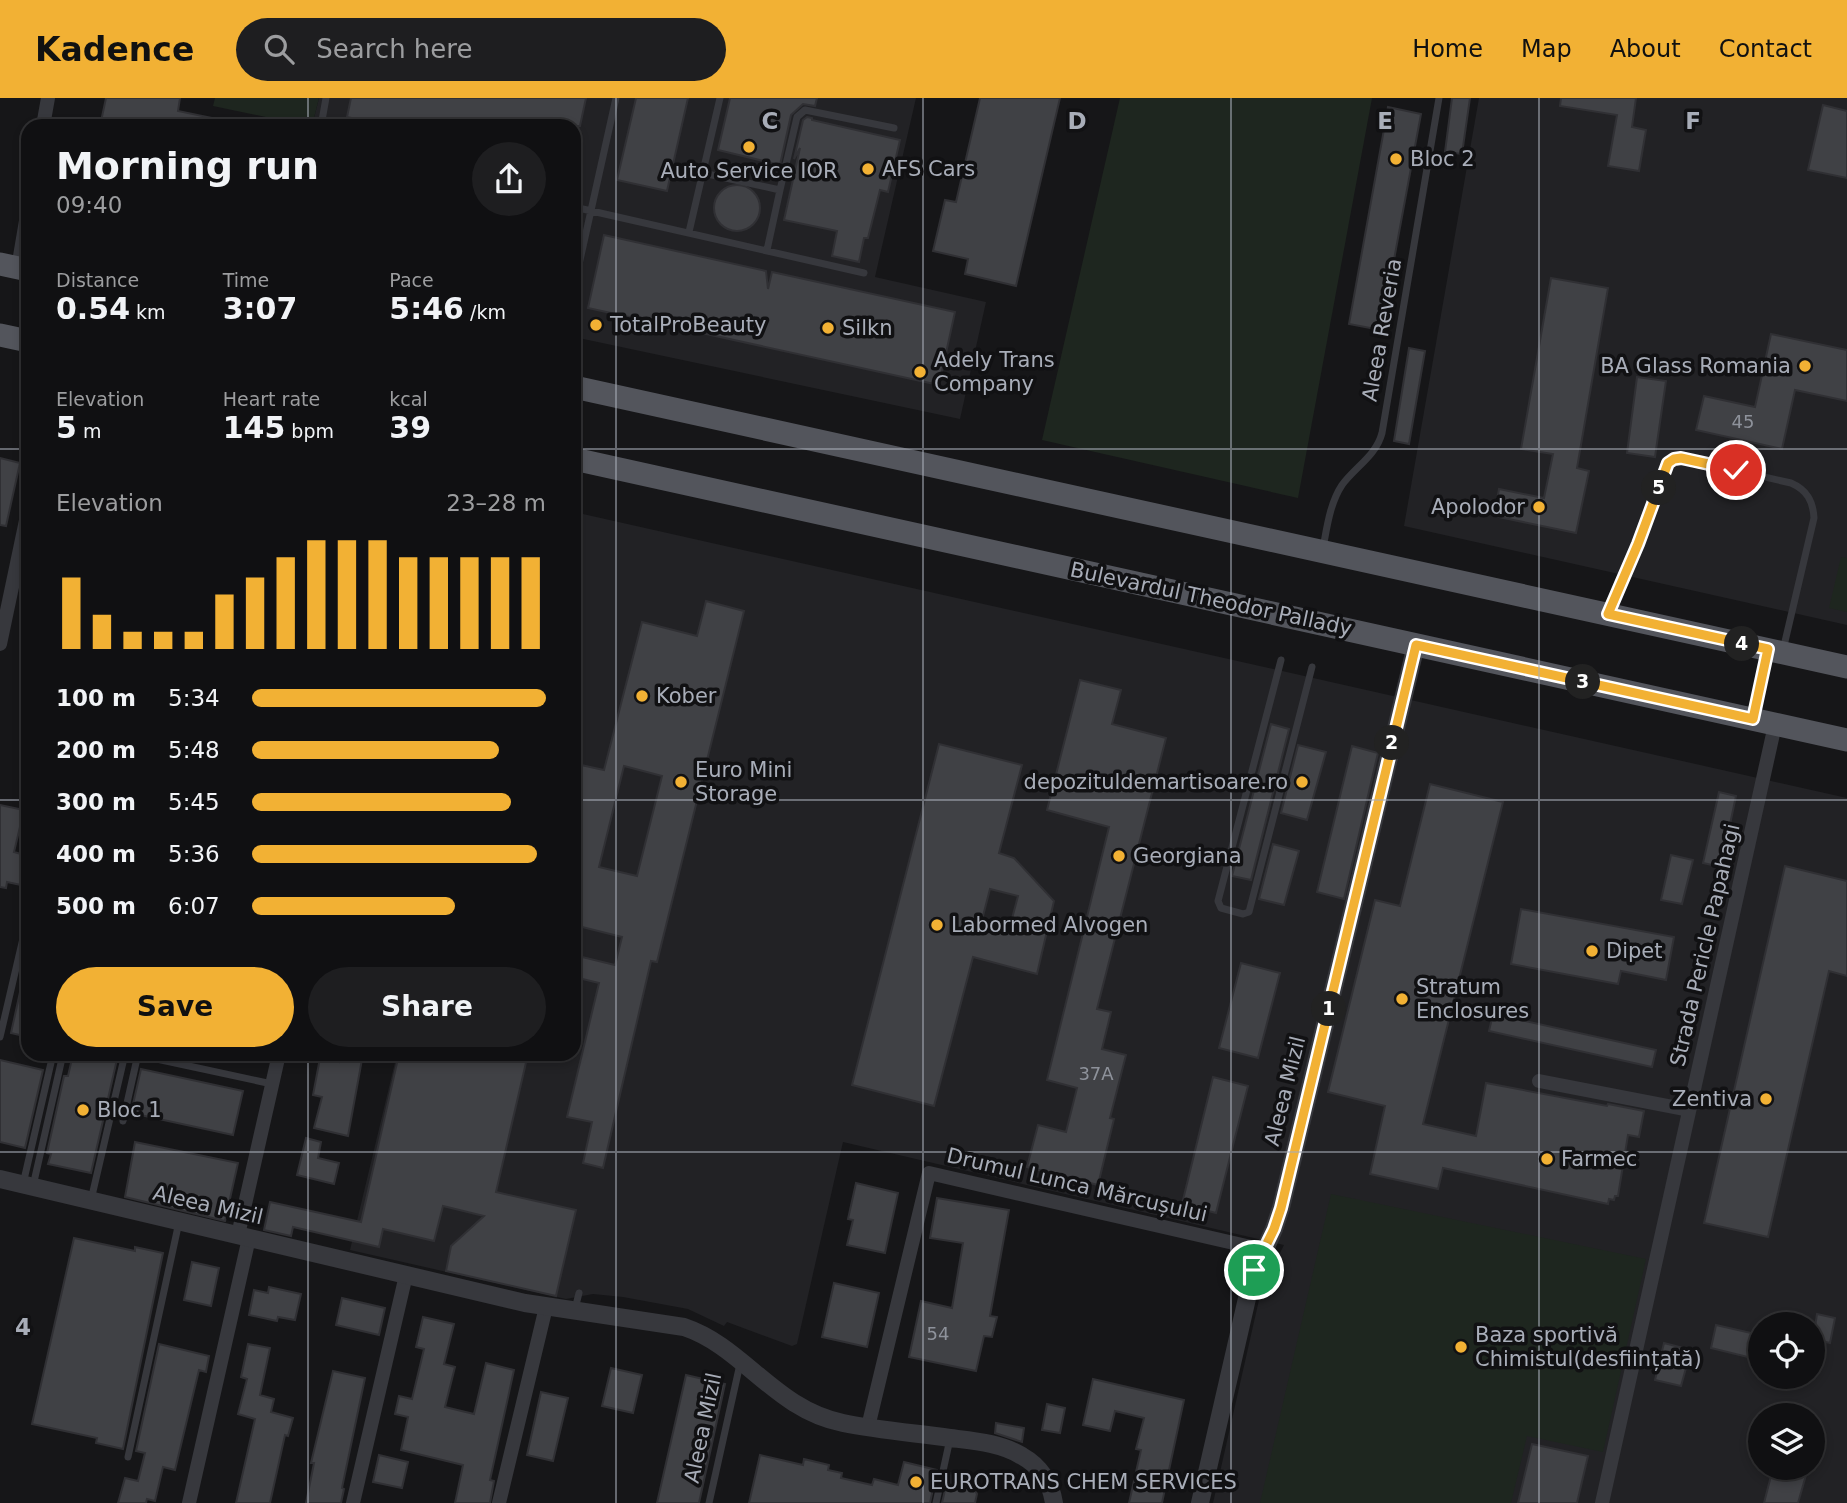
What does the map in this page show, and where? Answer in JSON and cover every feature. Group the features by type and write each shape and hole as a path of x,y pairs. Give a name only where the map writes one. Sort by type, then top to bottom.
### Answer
{"main road":[{"path":"0,335 21,340"},
{"path":"581,389 1847,667"},
{"name":"Bulevardul Theodor Pallady","path":"581,461 1847,740"}],"street":[{"path":"44,119 48,98"},
{"path":"15,268 21,241"},
{"path":"0,644 21,544"},
{"name":"Aleea Mizil","path":"1200,1503 1251,1281 1281,1208 1416,645"},
{"name":"Strada Pericle Papahagi","path":"1602,1503 1689,1110 1764,722"},
{"path":"189,1503 277,1061"},
{"path":"1539,1081 1689,1110"},
{"name":"Drumul Lunca Mărcușului","path":"868,1427 929,1173 1265,1250"},
{"name":"Aleea Mizil","path":"0,1179 547,1307 684,1328 705,1336 800,1407 827,1419 995,1445 1023,1456 1036,1466 1046,1479 1054,1503"},
{"path":"353,1503 406,1275"},
{"path":"499,1503 547,1307"}],"lane":[{"path":"322,119 326,98"},
{"path":"581,255 616,98"},
{"path":"690,232 720,98"},
{"name":"Aleea Reveria","path":"1322,552 1332,508 1339,491 1380,442 1439,98"},
{"path":"767,250 797,117 805,110 894,128"},
{"path":"703,173 780,190"},
{"path":"581,209 864,273"},
{"path":"1608,614 1668,463 1674,459 1693,461 1791,483 1802,487 1809,496 1814,518 1775,651"},
{"path":"1281,660 1218,901 1221,908 1243,914 1249,912 1312,667"},
{"path":"0,1037 21,947"},
{"path":"28,1186 52,1061"},
{"path":"28,1186 62,1061"},
{"path":"91,1201 123,1061"},
{"path":"123,1121 136,1061"},
{"path":"169,1061 272,1084"},
{"path":"128,1457 179,1222"},
{"path":"574,1311 579,1293"},
{"name":"Aleea Mizil","path":"709,1503 740,1363"},
{"path":"936,1503 950,1438"}],"path":[{"path":"1764,722 1775,651"}],"shaded area":[{"path":"215,98 319,98 314,119 275,119 213,106"},
{"path":"319,98 916,98 875,277 986,302 960,419 581,338 581,119 314,119"},
{"path":"1120,98 1372,98 1298,498 1042,440"},
{"path":"1479,98 1847,98 1847,625 1404,526"},
{"path":"581,514 1847,798 1847,1503 1213,1503 1261,1291 1284,1245 843,1142 797,1344 792,1346 727,1322 724,1326 688,1309 593,1294 566,1299 350,1250 395,1061 581,1061"},
{"path":"1841,557 1847,558 1847,612 1829,608"},
{"name":"Baza sportivă Chimistul(desființată)","path":"1331,1194 1646,1259 1603,1452 1527,1436 1511,1503 1260,1503"}],"building":[{"path":"106,98 180,98 178,111 217,119 102,119"},
{"path":"351,98 586,98 581,121 581,119 347,117"},
{"path":"636,98 688,98 667,191 617,180"},
{"path":"730,98 817,98 815,106 803,104 791,115 780,165 718,150"},
{"path":"980,98 1060,98 1016,286 965,274 968,259 933,251 945,200 956,202"},
{"path":"1452,98 1470,98 1462,154 1445,152"},
{"path":"1561,98 1636,98 1632,127 1646,130 1639,171 1608,166 1617,115 1560,106"},
{"path":"1823,105 1847,111 1847,178 1808,170"},
{"path":"1388,107 1421,114 1381,330 1349,324"},
{"path":"807,117 900,140 888,192 880,190 859,262 832,256 837,231 784,220 800,148 794,159 803,120"},
{"path":"737,185 753,192 760,208 753,224 737,231 721,224 714,208 721,192"},
{"path":"604,235 766,271 768,289 772,272 955,312 939,385 588,308"},
{"path":"1551,278 1608,288 1577,468 1589,471 1576,533 1494,516 1499,489 1544,498 1553,454 1521,449"},
{"path":"1771,334 1847,350 1847,401 1795,390 1782,449 1696,430 1704,396 1755,407"},
{"path":"1409,348 1425,351 1409,444 1394,441"},
{"path":"1637,377 1666,381 1655,457 1627,453"},
{"path":"0,458 20,463 6,526 0,525"},
{"path":"706,601 744,611 657,962 651,961 603,1168 583,1163 592,1122 567,1117 599,983 581,979 581,957 615,965 622,937 581,927 581,765 604,770 642,622 697,636","holes":["624,766 662,776 637,876 599,867"]},
{"path":"1080,680 1121,690 1112,724 1166,738 1097,1009 1111,1012 1102,1049 1126,1055 1110,1118 1114,1119 1098,1185 1027,1167 1038,1125 1066,1132 1077,1088 1047,1080 1109,827 1047,810"},
{"path":"1271,724 1289,729 1251,880 1232,876"},
{"name":"Labormed Alvogen","path":"939,744 1022,765 999,853 1014,858 1054,901 1037,974 973,957 934,1106 852,1085","holes":["990,889 1018,896 1010,926 982,920"]},
{"name":"depozituldemartisoare.ro","path":"1298,745 1326,752 1307,820 1281,813"},
{"path":"1352,746 1378,753 1344,899 1317,892"},
{"path":"1430,784 1503,802 1423,1124 1476,1136 1486,1083 1644,1111 1639,1137 1628,1135 1618,1196 1615,1196 1614,1200 1609,1199 1608,1204 1443,1168 1438,1189 1370,1174 1385,1106 1328,1092 1375,900 1400,906"},
{"path":"1719,792 1736,796 1721,867 1703,863"},
{"path":"0,805 21,809 21,823 14,852 21,854 21,885 7,882 6,888 0,887"},
{"name":"depozituldemartisoare.ro","path":"1273,844 1299,851 1284,905 1259,899"},
{"path":"1671,855 1693,860 1682,904 1661,900"},
{"name":"Zentiva","path":"1785,866 1847,881 1847,976 1829,971 1768,1237 1704,1223"},
{"name":"Dipet","path":"1521,909 1674,937 1666,980 1621,971 1618,984 1511,964"},
{"path":"1241,963 1280,973 1258,1058 1219,1048"},
{"path":"21,988 21,1035 11,1033"},
{"path":"1493,1014 1656,1050 1652,1067 1489,1031"},
{"path":"0,1060 43,1070 25,1148 0,1142"},
{"name":"Bloc 1","path":"71,1061 117,1061 91,1173 48,1164 51,1154 47,1153 64,1076 68,1076"},
{"path":"319,1061 362,1061 348,1136 314,1128 322,1097 313,1095"},
{"path":"397,1061 526,1061 496,1192 576,1210 556,1296 446,1271 451,1246 484,1216 443,1206 434,1241 383,1229 379,1247 293,1227 291,1236 264,1230 270,1202 361,1222"},
{"path":"141,1069 243,1091 233,1135 131,1113"},
{"path":"1213,1077 1248,1086 1216,1213 1182,1204"},
{"path":"306,1138 321,1142 318,1158 339,1163 334,1184 297,1175"},
{"path":"135,1142 238,1163 225,1221 125,1197"},
{"path":"856,1183 898,1193 885,1253 847,1245 853,1220 848,1219"},
{"path":"937,1198 1009,1210 990,1316 997,1317 992,1337 984,1336 976,1371 909,1357 921,1301 952,1308 963,1243 930,1238"},
{"path":"74,1238 135,1251 135,1247 163,1253 123,1449 96,1443 97,1438 32,1424"},
{"path":"192,1262 219,1268 211,1306 184,1300"},
{"path":"834,1283 879,1293 867,1347 822,1337"},
{"path":"269,1287 301,1294 295,1320 278,1317 277,1321 249,1315 254,1290 268,1293"},
{"path":"342,1298 385,1308 379,1335 336,1325"},
{"path":"1825,1316 1835,1318 1830,1343 1825,1342"},
{"path":"423,1317 454,1324 444,1364 455,1367 445,1407 474,1414 486,1363 514,1370 490,1480 494,1481 490,1503 455,1503 463,1465 401,1450 408,1417 395,1414 399,1396 412,1399 424,1349 416,1347"},
{"path":"1716,1325 1748,1332 1748,1357 1711,1348"},
{"path":"1664,1343 1691,1350 1681,1386 1655,1380"},
{"path":"159,1344 209,1356 206,1372 199,1370 175,1470 163,1467 155,1501 147,1499 146,1503 118,1503 125,1478 138,1481 145,1453 136,1451"},
{"path":"248,1344 270,1348 260,1395 274,1399 271,1412 293,1418 288,1436 285,1435 270,1503 236,1503 255,1419 238,1414 247,1379 241,1377"},
{"path":"611,1368 642,1375 633,1413 602,1406"},
{"path":"333,1371 365,1378 342,1488 344,1489 341,1503 306,1503 314,1463 311,1463"},
{"path":"686,1375 725,1384 699,1503 657,1503"},
{"path":"1093,1379 1184,1400 1162,1503 1129,1503 1141,1450 1136,1449 1144,1418 1115,1411 1110,1431 1083,1425"},
{"path":"541,1392 568,1398 553,1461 527,1455"},
{"path":"1047,1404 1065,1408 1060,1433 1042,1430"},
{"path":"996,1423 1024,1428 1022,1442 995,1433"},
{"path":"1532,1444 1588,1456 1577,1503 1518,1503"},
{"path":"379,1455 408,1462 402,1488 373,1482"},
{"path":"760,1455 803,1465 804,1459 829,1465 828,1470 842,1473 841,1478 872,1485 874,1479 898,1485 904,1462 937,1470 930,1503 749,1503"},
{"path":"949,1473 967,1477 977,1494 975,1503 942,1503"},
{"path":"1770,1480 1805,1480 1798,1503 1764,1503"}],"place":[{"name":"Auto Service IOR","path":"749,147"},
{"name":"Bloc 2","path":"1396,159"},
{"name":"AFS Cars","path":"868,169"},
{"name":"TotalProBeauty","path":"596,325"},
{"name":"Silkn","path":"828,328"},
{"name":"BA Glass Romania","path":"1805,366"},
{"name":"Adely Trans Company","path":"920,372"},
{"name":"Apolodor","path":"1539,507"},
{"name":"Kober","path":"642,696"},
{"name":"Euro Mini Storage","path":"681,782"},
{"name":"depozituldemartisoare.ro","path":"1302,782"},
{"name":"Georgiana","path":"1119,856"},
{"name":"Labormed Alvogen","path":"937,925"},
{"name":"Dipet","path":"1592,951"},
{"name":"Stratum Enclosures","path":"1402,999"},
{"name":"Zentiva","path":"1766,1099"},
{"name":"Bloc 1","path":"83,1110"},
{"name":"Farmec","path":"1547,1159"},
{"name":"Baza sportivă Chimistul(desființată)","path":"1461,1347"},
{"name":"EUROTRANS CHEM SERVICES","path":"916,1482"}],"route":[{"path":"1254,1270 1270,1239 1281,1208 1416,645 1753,719 1768,649 1608,614 1668,463 1681,458 1736,470"}]}
